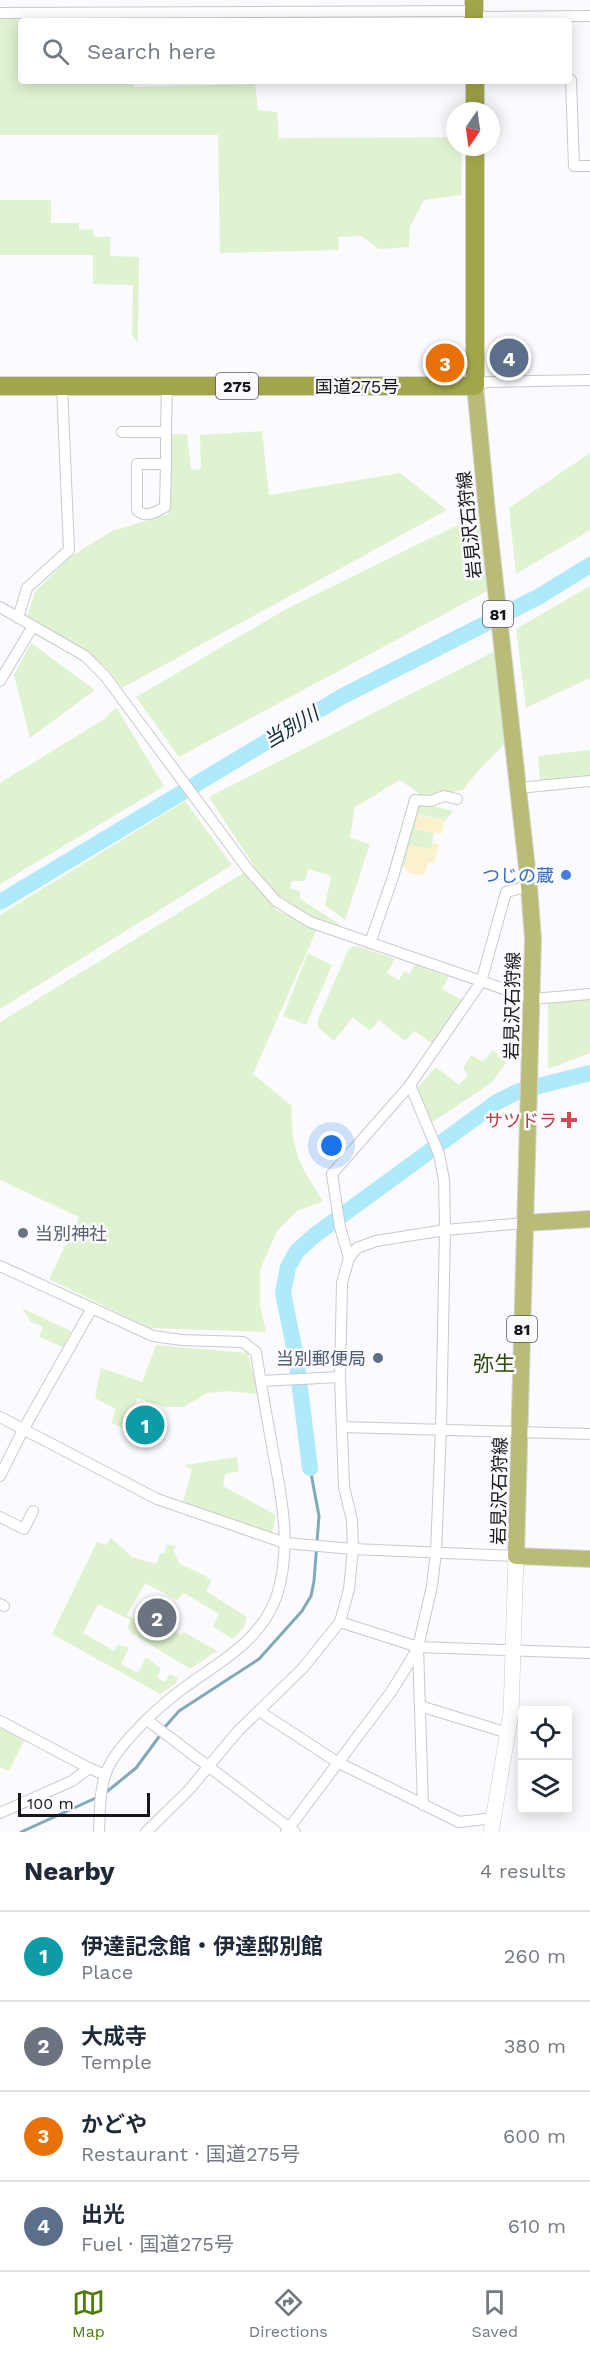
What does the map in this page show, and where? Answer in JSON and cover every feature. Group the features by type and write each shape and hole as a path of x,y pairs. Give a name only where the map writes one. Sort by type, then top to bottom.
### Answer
{"highway":[{"path":"475,84 475,102"},
{"path":"475,156 475,386"},
{"name":"国道275号","path":"0,386 475,386"}],"main road":[{"name":"岩見沢石狩線","path":"475,386 533,939 516,1556 590,1560"},
{"path":"525,1223 590,1219"},
{"path":"492,1825 508,1733 516,1556"}],"street":[{"path":"0,13 246,16 474,12 590,16"},
{"path":"571,84 574,166 590,166"},
{"path":"475,386 487,382 590,380"},
{"path":"18,618 27,588 69,550 62,386"},
{"path":"166,464 137,464 137,510 141,514 148,515 165,507 166,464 167,386"},
{"path":"122,432 166,432"},
{"path":"0,607 85,656 105,676 247,868 276,901 310,922 533,999 590,994"},
{"path":"0,681 33,626"},
{"path":"518,788 590,781"},
{"path":"370,943 393,877 415,800 431,801 444,796 457,799"},
{"path":"349,1258 340,1227 332,1174 410,1085 481,982 506,892 529,886"},
{"path":"410,1085 439,1154 444,1180 445,1230 436,1552 432,1586 418,1647 423,1805"},
{"path":"146,1832 173,1807 238,1731 302,1669 340,1622 349,1589 353,1549 352,1520 344,1487 340,1377 342,1283 349,1258 357,1248 366,1244 445,1230 525,1223"},
{"path":"0,1266 153,1336 182,1340 243,1342 256,1352 284,1511 284,1561 276,1597 257,1630 240,1648 183,1688 121,1747 104,1779 99,1832"},
{"path":"0,1476 23,1430 92,1308"},
{"path":"261,1381 340,1377"},
{"path":"0,1417 157,1499 285,1543 353,1549 516,1556"},
{"path":"342,1427 590,1434"},
{"path":"0,1517 24,1529 33,1512"},
{"path":"340,1622 418,1647 590,1653"},
{"path":"147,1720 290,1831 337,1762 391,1692 418,1647"},
{"path":"420,1706 508,1733"},
{"path":"259,1711 337,1762 423,1805 459,1822 492,1825"},
{"path":"0,1720 89,1768 104,1779"},
{"path":"0,1814 72,1781 89,1768"}],"green space":[{"path":"252,15 322,16 322,18 250,18"},
{"path":"0,18 18,18 18,84 134,84 134,87 255,84 258,110 277,112 279,138 446,137 446,156 462,156 461,195 424,200 410,227 409,247 379,249 361,236 338,237 339,250 220,253 218,135 0,135"},
{"path":"0,200 51,200 51,223 79,223 79,230 93,229 94,237 111,237 110,256 139,257 138,343 132,335 133,285 93,284 93,255 0,255"},
{"path":"262,431 269,495 400,473 447,510 122,688 106,667 78,646 27,616 35,592 70,557 112,531 169,514 167,507 169,434 187,434 191,470 201,469 200,435"},
{"path":"590,453 590,530 516,574 509,508"},
{"path":"480,514 487,591 179,757 136,697 288,608"},
{"path":"590,586 590,678 526,708 516,629"},
{"path":"31,643 95,690 30,738 14,675"},
{"path":"495,651 508,740 463,790 425,798 400,780 355,807 350,838 370,844 345,920 325,905 331,876 308,869 305,881 292,881 290,888 300,892 300,899 338,923 337,926 309,916 278,897 256,873 256,869 209,797"},
{"path":"116,707 164,786 0,884 0,783 106,718"},
{"path":"590,750 590,777 540,783 538,756"},
{"path":"185,801 232,865 0,1009 0,915"},
{"path":"416,804 453,811 445,821 423,815 415,829 434,833 431,849 410,845 404,867 400,866"},
{"path":"245,872 276,910 317,929 253,1074 292,1106 293,1134 298,1157 323,1201 297,1211 277,1231 260,1270 260,1304 266,1332 149,1328 49,1279 79,1217 0,1180 0,1022"},
{"path":"357,946 395,959 387,973 399,980 404,971 409,974 415,965 449,977 442,989 462,1000 433,1044 414,1031 405,1041 379,1020 370,1031 353,1017 334,1041 319,1028 317,1022 349,948"},
{"path":"308,953 332,965 306,1025 283,1016"},
{"path":"590,998 590,1053 548,1069 548,1003"},
{"path":"493,1050 506,1063 491,1083 431,1123 417,1088 436,1067 459,1085 468,1075 463,1069 471,1055 483,1062"},
{"path":"22,1308 71,1331 63,1347 39,1337 43,1327 30,1321"},
{"path":"156,1345 248,1353 258,1394 227,1391 207,1393 184,1407 165,1407 137,1398 131,1431 111,1423 116,1409 95,1398 101,1368 142,1382"},
{"path":"237,1457 239,1471 225,1474 223,1486 276,1515 272,1533 182,1504 192,1470 185,1465"},
{"path":"111,1538 132,1557 156,1564 160,1553 164,1554 167,1545 176,1546 173,1551 180,1564 206,1576 211,1581 206,1591 247,1617 243,1629 233,1639 213,1627 219,1614 184,1593 177,1600 145,1583 127,1615 162,1634 167,1627 181,1635 184,1632 217,1651 190,1669 130,1632 131,1630 127,1628 131,1620 98,1604 83,1633 114,1651 118,1644 129,1648 121,1664 138,1673 146,1657 161,1669 157,1678 165,1682 170,1674 178,1678 176,1683 160,1694 52,1634 97,1542 106,1545"},
{"path":"0,1727 24,1741 9,1771 0,1767"}],"sand":[{"path":"417,815 445,821 441,834 415,829"},
{"path":"433,843 439,844 434,863 428,862 424,876 410,873 404,867 410,845 430,849"}],"waterway":[{"name":"当別川","path":"0,902 341,697 540,596 590,565"},
{"path":"310,1468 296,1357 283,1293 288,1267 297,1251 315,1235 497,1102 519,1091 590,1073"},
{"path":"164,1728 179,1711 259,1659 302,1611 311,1596 319,1516 310,1468"},
{"path":"104,1794 136,1768 161,1734"},
{"path":"21,1832 98,1797"}],"place":[{"name":"出光","path":"509,358"},
{"name":"かどや","path":"445,363"},
{"name":"つじの蔵","path":"566,875"},
{"name":"サツドラ","path":"569,1120"},
{"name":"当別神社","path":"23,1233"},
{"name":"当別郵便局","path":"378,1358"},
{"name":"伊達記念館・伊達邸別館","path":"145,1425"},
{"name":"大成寺","path":"157,1618"}],"district":[{"name":"弥生","path":"494,1363"}]}
